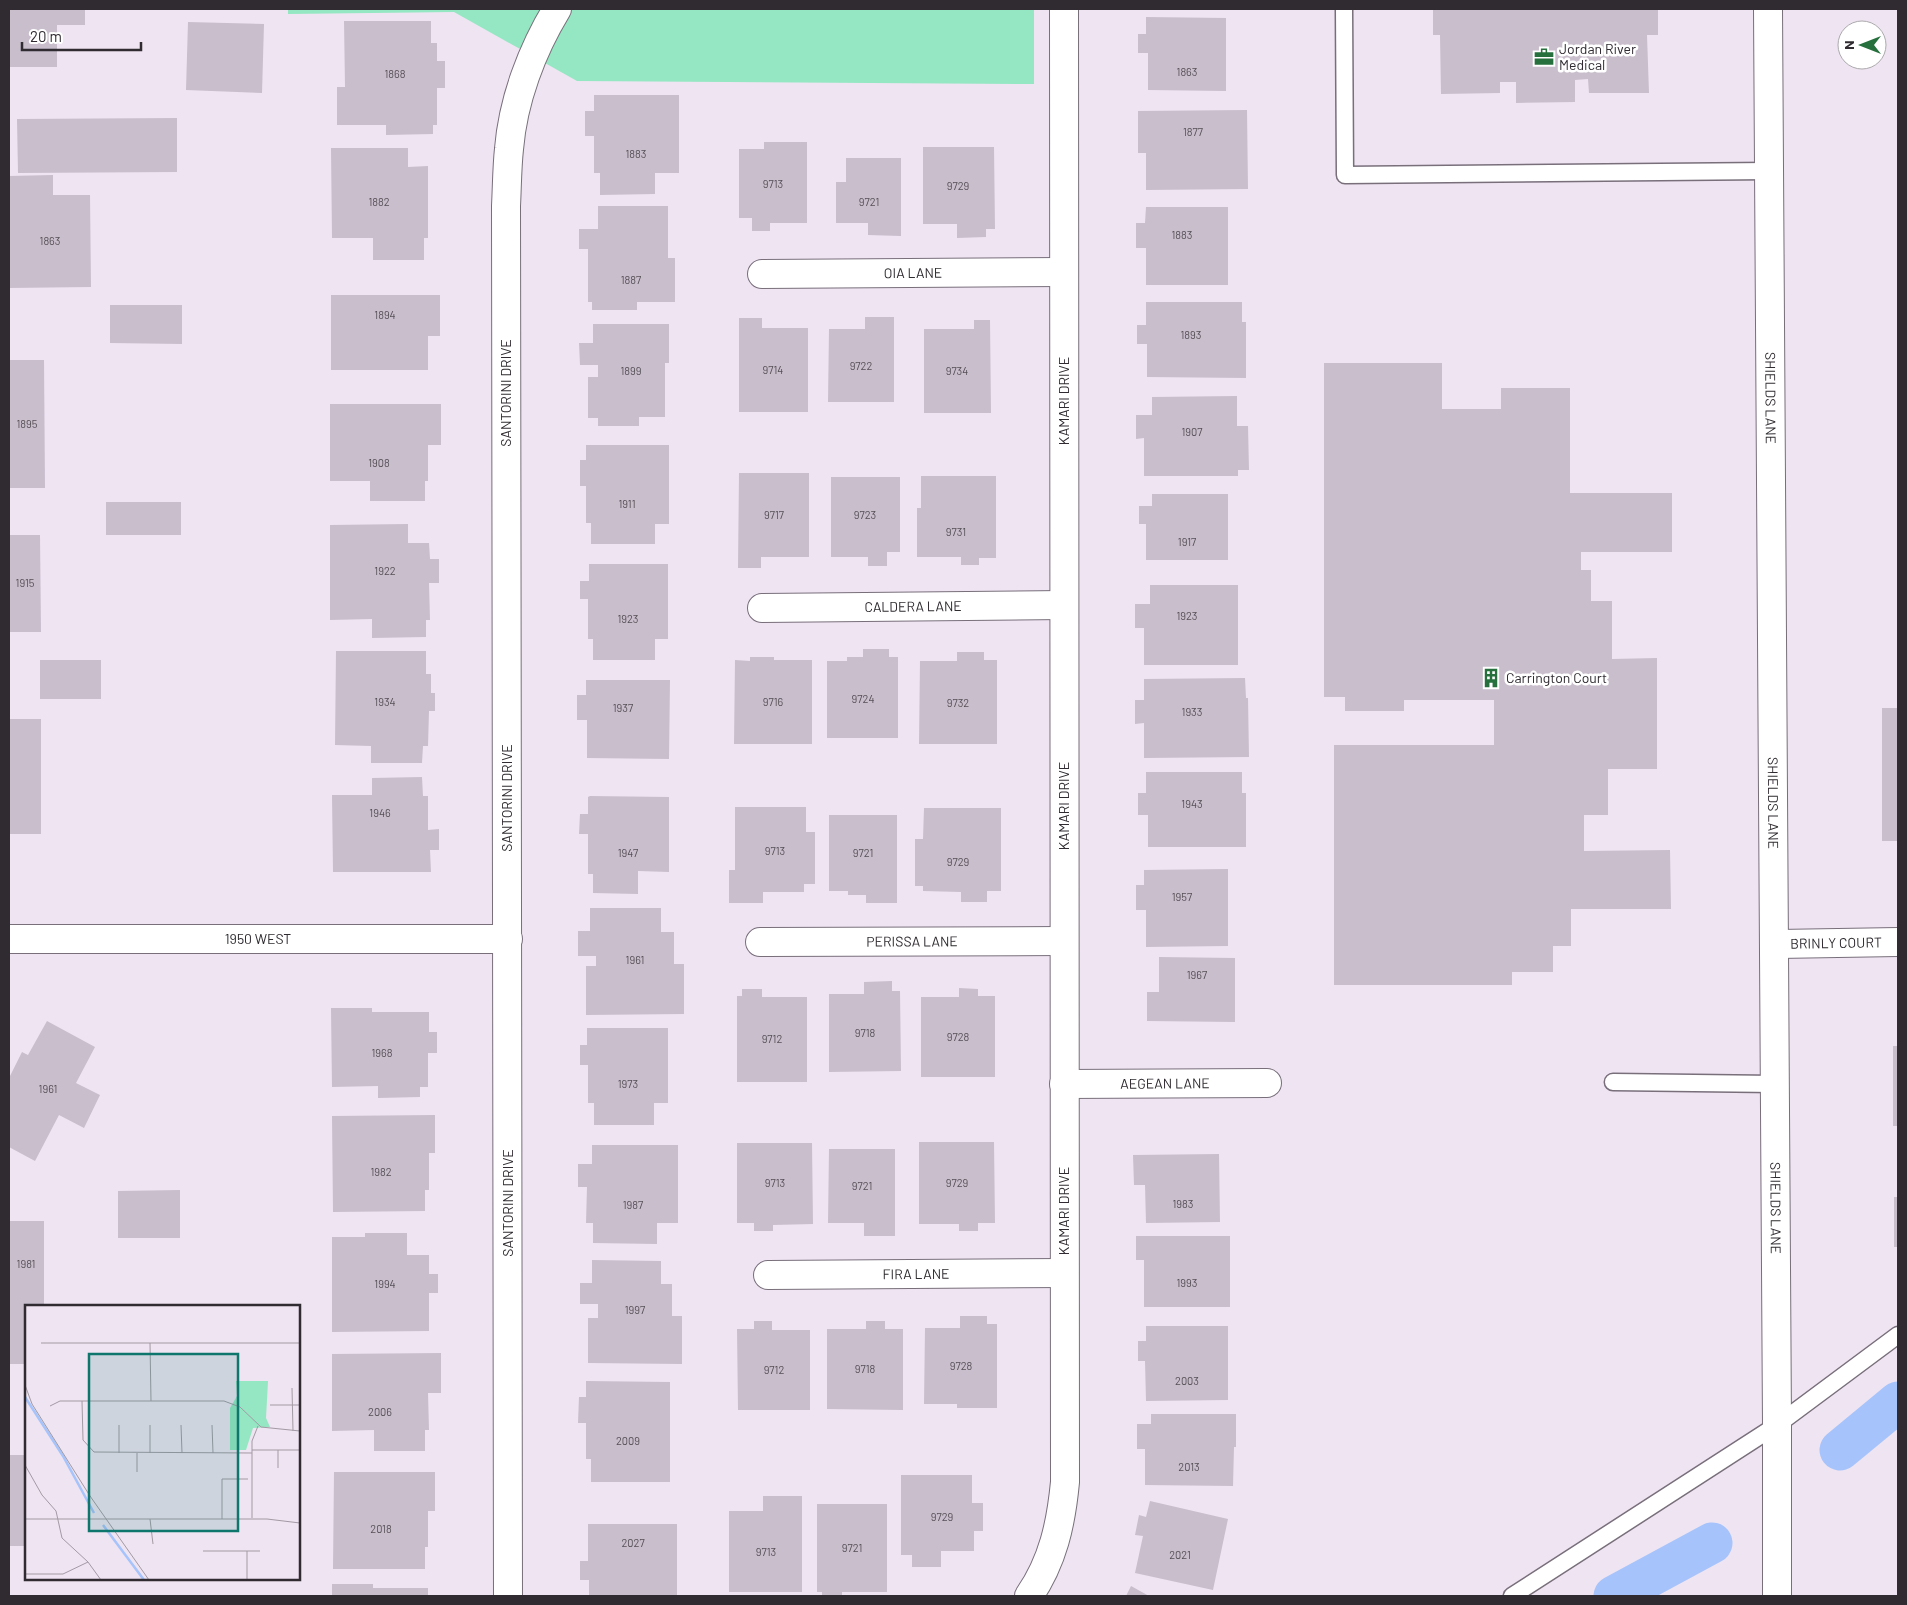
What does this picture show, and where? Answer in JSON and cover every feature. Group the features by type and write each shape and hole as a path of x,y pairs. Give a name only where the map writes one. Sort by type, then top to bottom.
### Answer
{"street":[{"name":"SANTORINI DRIVE","path":"508,1596 506,196 509,147 521,89 542,34 557,9"},
{"name":"KAMARI DRIVE","path":"1029,1596 1040,1580 1053,1549 1062,1517 1065,1482 1064,9"},
{"name":"SHIELDS LANE","path":"1768,9 1777,1596"},
{"name":"OIA LANE","path":"762,274 1064,272"},
{"name":"CALDERA LANE","path":"762,608 1064,605"},
{"name":"1950 WEST","path":"9,939 508,939"},
{"name":"PERISSA LANE","path":"760,942 1064,941"},
{"name":"BRINLY COURT","path":"1774,944 1898,942"},
{"name":"AEGEAN LANE","path":"1064,1084 1267,1083"},
{"name":"FIRA LANE","path":"768,1275 1064,1273"}],"lane":[{"path":"1344,9 1345,175 1769,171"},
{"path":"1613,1082 1775,1084"},
{"path":"1512,1596 1777,1425 1898,1336"}],"green space":[{"path":"288,9 1034,9 1034,84 577,81 454,12 288,14"}],"building":[{"path":"9,9 85,9 85,25 57,25 57,67 9,67"},
{"name":"Jordan River Medical","path":"1433,9 1658,9 1658,35 1647,35 1649,93 1589,93 1588,79 1575,80 1575,102 1516,103 1516,82 1500,82 1500,93 1441,94 1440,35 1433,35"},
{"path":"1146,17 1226,18 1226,91 1148,90 1148,53 1138,53 1138,34 1146,34"},
{"path":"344,21 431,21 431,43 437,43 437,61 445,61 445,88 437,88 437,125 433,125 433,134 386,135 386,125 337,125 337,87 345,87"},
{"path":"188,22 264,24 262,93 186,90"},
{"path":"594,95 679,95 679,173 655,173 655,194 600,195 600,173 594,173 594,136 585,136 585,111 594,111"},
{"path":"1247,110 1248,189 1146,190 1146,153 1138,153 1138,111"},
{"path":"177,118 177,172 18,173 17,119"},
{"path":"764,142 807,142 807,223 770,223 770,231 752,231 752,218 739,218 739,149 764,149"},
{"path":"923,147 994,147 995,229 986,229 986,237 957,238 957,224 923,224"},
{"path":"331,148 408,148 408,167 428,166 428,238 424,238 424,260 373,260 373,238 332,238"},
{"path":"846,158 901,158 901,236 868,235 868,223 836,223 836,182 846,182"},
{"path":"53,175 53,195 90,195 91,287 9,288 9,176"},
{"path":"598,206 668,206 668,258 675,258 675,302 637,302 637,310 592,310 592,302 588,302 588,249 579,249 579,229 598,229"},
{"path":"1146,207 1228,207 1228,285 1146,285 1146,248 1136,248 1136,223 1145,223"},
{"path":"331,295 440,295 440,336 428,336 428,370 331,370"},
{"path":"1146,302 1242,302 1242,322 1246,322 1246,378 1147,377 1147,344 1137,344 1137,325 1146,325"},
{"path":"110,305 182,305 182,344 110,343"},
{"path":"865,317 894,317 894,402 828,402 829,329 865,329"},
{"path":"739,318 762,318 762,328 808,328 808,412 739,412"},
{"path":"974,320 990,320 991,413 924,413 924,329 974,329"},
{"path":"593,324 669,324 669,363 665,363 665,417 639,417 639,426 598,426 598,418 588,418 588,377 598,377 598,365 580,365 579,343 593,343"},
{"path":"9,360 44,360 45,488 9,488"},
{"name":"Carrington Court","path":"1324,363 1442,363 1442,409 1501,409 1501,388 1570,388 1570,493 1672,493 1672,552 1581,552 1581,570 1591,570 1591,601 1612,601 1612,659 1657,658 1657,769 1608,769 1608,815 1584,815 1584,851 1670,850 1671,909 1571,909 1571,946 1553,946 1553,972 1512,972 1512,985 1334,985 1334,745 1494,745 1494,700 1404,700 1404,711 1345,711 1345,697 1324,697"},
{"path":"1237,396 1237,426 1248,426 1249,470 1238,470 1238,476 1144,476 1144,438 1136,439 1136,415 1152,415 1152,397"},
{"path":"330,404 441,404 441,445 428,445 428,481 425,481 425,501 370,501 370,481 330,481"},
{"path":"586,445 669,445 669,524 655,524 655,544 591,544 591,523 586,523 586,486 580,486 580,460 586,460"},
{"path":"739,473 809,473 809,557 761,557 761,568 738,568"},
{"path":"921,476 996,476 996,558 979,558 979,565 961,565 961,557 917,557 917,508 921,508"},
{"path":"831,477 900,477 900,552 887,552 887,566 868,566 868,557 831,557"},
{"path":"1152,494 1228,494 1228,560 1146,560 1146,524 1139,524 1139,506 1152,506"},
{"path":"106,502 181,502 181,535 106,535"},
{"path":"408,524 408,543 429,543 430,559 439,559 439,583 429,583 430,620 426,620 426,637 372,638 372,619 330,620 330,525"},
{"path":"9,535 40,535 41,632 9,632"},
{"path":"589,564 668,564 668,639 655,639 655,660 593,660 593,639 588,639 588,599 580,599 580,581 589,581"},
{"path":"1150,585 1238,585 1238,665 1144,665 1144,628 1135,628 1135,604 1150,604"},
{"path":"863,649 889,649 889,657 898,657 898,738 827,738 827,661 847,661 847,657 863,657"},
{"path":"336,651 426,651 426,674 431,674 431,693 435,693 435,711 429,711 428,746 423,746 422,763 371,763 371,746 335,745"},
{"path":"957,652 984,652 984,660 997,660 997,744 919,744 920,661 957,661"},
{"path":"750,657 774,657 774,660 812,660 812,744 734,744 735,660 750,661"},
{"path":"40,660 101,660 101,699 40,699"},
{"path":"1245,678 1246,698 1248,698 1249,757 1144,758 1144,723 1135,724 1135,700 1144,700 1144,679"},
{"path":"586,680 670,680 669,759 587,758 587,720 577,720 577,695 586,695"},
{"path":"1882,708 1898,708 1898,841 1882,841"},
{"path":"9,719 41,719 41,834 9,834"},
{"path":"1146,772 1242,772 1242,793 1246,793 1246,847 1148,847 1148,815 1138,815 1138,793 1146,793"},
{"path":"422,777 423,796 428,796 428,830 439,829 439,850 430,850 431,872 333,872 332,795 372,795 372,778"},
{"path":"588,797 669,797 669,872 638,871 638,894 593,893 593,874 588,874 588,834 579,834 580,814 588,814"},
{"path":"735,807 806,807 806,832 815,832 815,884 804,884 804,892 763,892 763,903 729,903 729,870 735,870"},
{"path":"924,808 1001,808 1001,891 987,891 987,902 961,902 961,892 923,891 923,886 915,886 915,839 923,839"},
{"path":"829,815 897,815 897,903 866,903 866,895 848,895 848,891 829,891"},
{"path":"1228,869 1228,946 1146,947 1146,910 1136,910 1136,885 1144,885 1144,870"},
{"path":"590,908 661,908 661,932 674,932 674,964 684,964 684,1014 586,1015 586,966 596,966 596,956 578,956 578,931 590,931"},
{"path":"1159,957 1235,958 1235,1022 1147,1021 1147,992 1159,992"},
{"path":"892,981 892,991 900,991 901,1071 829,1072 829,994 864,994 864,982"},
{"path":"959,988 978,989 978,996 995,996 995,1077 921,1077 921,997 959,997"},
{"path":"742,989 762,989 762,997 807,997 807,1082 737,1082 737,996 742,996"},
{"path":"331,1008 372,1008 372,1012 429,1012 429,1032 437,1032 437,1053 428,1053 428,1087 420,1087 420,1097 378,1098 378,1086 332,1087"},
{"path":"47,1021 95,1047 76,1083 100,1095 84,1128 59,1115 35,1161 9,1147 9,1078 22,1052 28,1055"},
{"path":"587,1028 668,1028 668,1103 654,1103 654,1125 594,1125 594,1103 588,1103 588,1065 580,1065 580,1045 587,1045"},
{"path":"1893,1046 1898,1046 1898,1126 1893,1126"},
{"path":"435,1115 435,1153 429,1153 429,1190 425,1190 425,1211 333,1212 332,1116"},
{"path":"919,1142 994,1142 995,1223 978,1223 978,1231 959,1231 959,1224 919,1224"},
{"path":"737,1143 812,1143 813,1224 773,1225 773,1231 754,1231 754,1223 737,1223"},
{"path":"592,1145 678,1145 678,1223 657,1223 657,1244 593,1243 593,1223 586,1223 587,1187 578,1187 578,1164 592,1164"},
{"path":"829,1149 895,1149 895,1236 864,1236 864,1223 828,1223"},
{"path":"1219,1154 1220,1222 1146,1223 1145,1185 1134,1185 1133,1155"},
{"path":"180,1190 180,1238 118,1238 118,1191"},
{"path":"1894,1197 1898,1197 1898,1247 1894,1247"},
{"path":"9,1221 44,1221 44,1305 25,1305 25,1364 9,1364"},
{"path":"365,1233 407,1233 407,1255 429,1255 429,1274 438,1274 438,1293 429,1293 429,1331 332,1332 332,1237 365,1237"},
{"path":"1136,1236 1230,1236 1230,1307 1144,1307 1144,1260 1136,1260"},
{"path":"592,1260 661,1261 661,1284 672,1284 672,1316 682,1316 682,1364 588,1363 588,1318 598,1318 598,1304 580,1304 580,1283 592,1283"},
{"path":"960,1316 987,1316 987,1324 997,1324 997,1408 957,1408 957,1404 924,1404 925,1328 960,1328"},
{"path":"754,1321 772,1321 772,1330 810,1330 810,1410 738,1410 737,1329 754,1329"},
{"path":"866,1321 885,1321 885,1329 903,1329 903,1410 827,1409 827,1329 866,1329"},
{"path":"1146,1326 1228,1326 1228,1400 1146,1401 1145,1361 1138,1361 1138,1341 1146,1341"},
{"path":"441,1353 441,1393 428,1393 429,1430 425,1430 425,1451 374,1451 374,1430 332,1431 332,1354"},
{"path":"586,1381 670,1382 670,1482 591,1482 591,1459 586,1459 586,1423 578,1423 579,1397 586,1397"},
{"path":"1151,1414 1236,1414 1233,1486 1145,1485 1145,1449 1137,1449 1137,1424 1151,1424"},
{"path":"9,1455 25,1455 25,1546 9,1546"},
{"path":"334,1472 435,1472 435,1511 428,1511 428,1547 425,1547 425,1569 333,1569"},
{"path":"901,1475 972,1475 972,1503 983,1503 983,1531 974,1531 974,1551 941,1551 941,1567 912,1567 912,1555 901,1555"},
{"path":"763,1496 802,1496 802,1592 729,1592 729,1511 763,1511"},
{"path":"1150,1501 1228,1519 1213,1590 1135,1573 1143,1536 1135,1535 1139,1515 1146,1517"},
{"path":"817,1504 887,1504 887,1592 842,1592 842,1596 822,1596 822,1592 817,1592"},
{"path":"588,1524 677,1524 677,1596 589,1596 589,1580 580,1580 580,1561 588,1561"},
{"path":"332,1584 373,1584 373,1588 428,1588 428,1596 332,1596"},
{"path":"1131,1586 1149,1596 1126,1596"}],"waterway":[{"path":"1840,1450 1898,1402"},
{"path":"1614,1596 1712,1543"}],"place":[{"name":"Jordan River Medical","path":"1544,57"},
{"name":"Carrington Court","path":"1491,678"}]}
